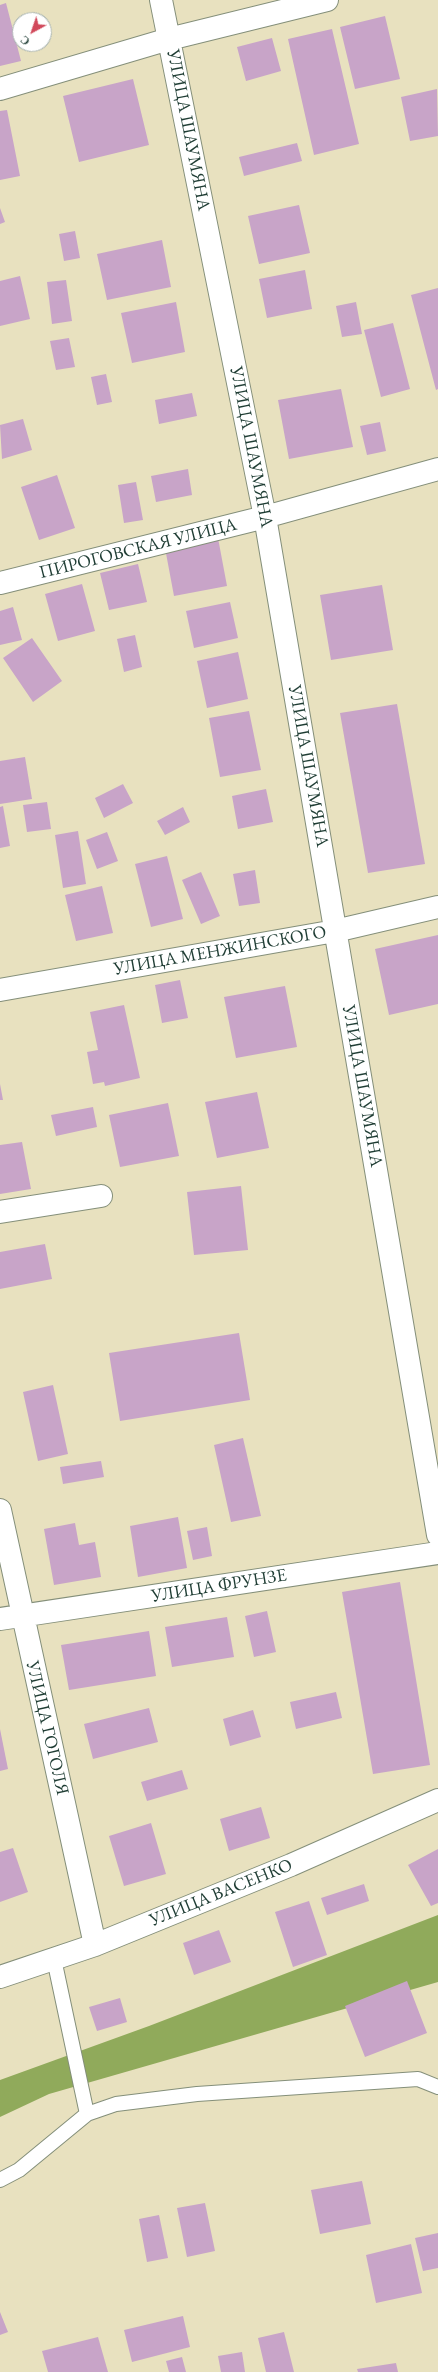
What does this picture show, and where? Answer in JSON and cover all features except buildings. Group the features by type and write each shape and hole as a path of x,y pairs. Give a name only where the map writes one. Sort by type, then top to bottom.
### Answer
{"street":[{"name":"УЛИЦА ШАУМЯНА","path":"161,0 265,517 438,1536"},
{"path":"0,89 169,39 327,0"},
{"name":"ПИРОГОВСКАЯ УЛИЦА","path":"0,583 265,517 438,468"},
{"name":"УЛИЦА МЕНЖИНСКОГО","path":"0,990 335,931 438,907"},
{"path":"0,1212 101,1196"},
{"name":"УЛИЦА ГОГОЛЯ","path":"0,1510 95,1945"},
{"name":"УЛИЦА ФРУНЗЕ","path":"0,1619 438,1553"},
{"name":"УЛИЦА ВАСЕНКО","path":"0,1977 95,1945 291,1865 438,1800"}],"lane":[{"path":"54,1959 87,2114"},
{"path":"0,2180 19,2170 87,2114 116,2104 197,2094 418,2079 438,2087"}],"green space":[{"path":"438,1915 438,1982 49,2094 0,2117 0,2080 149,2026"}]}
